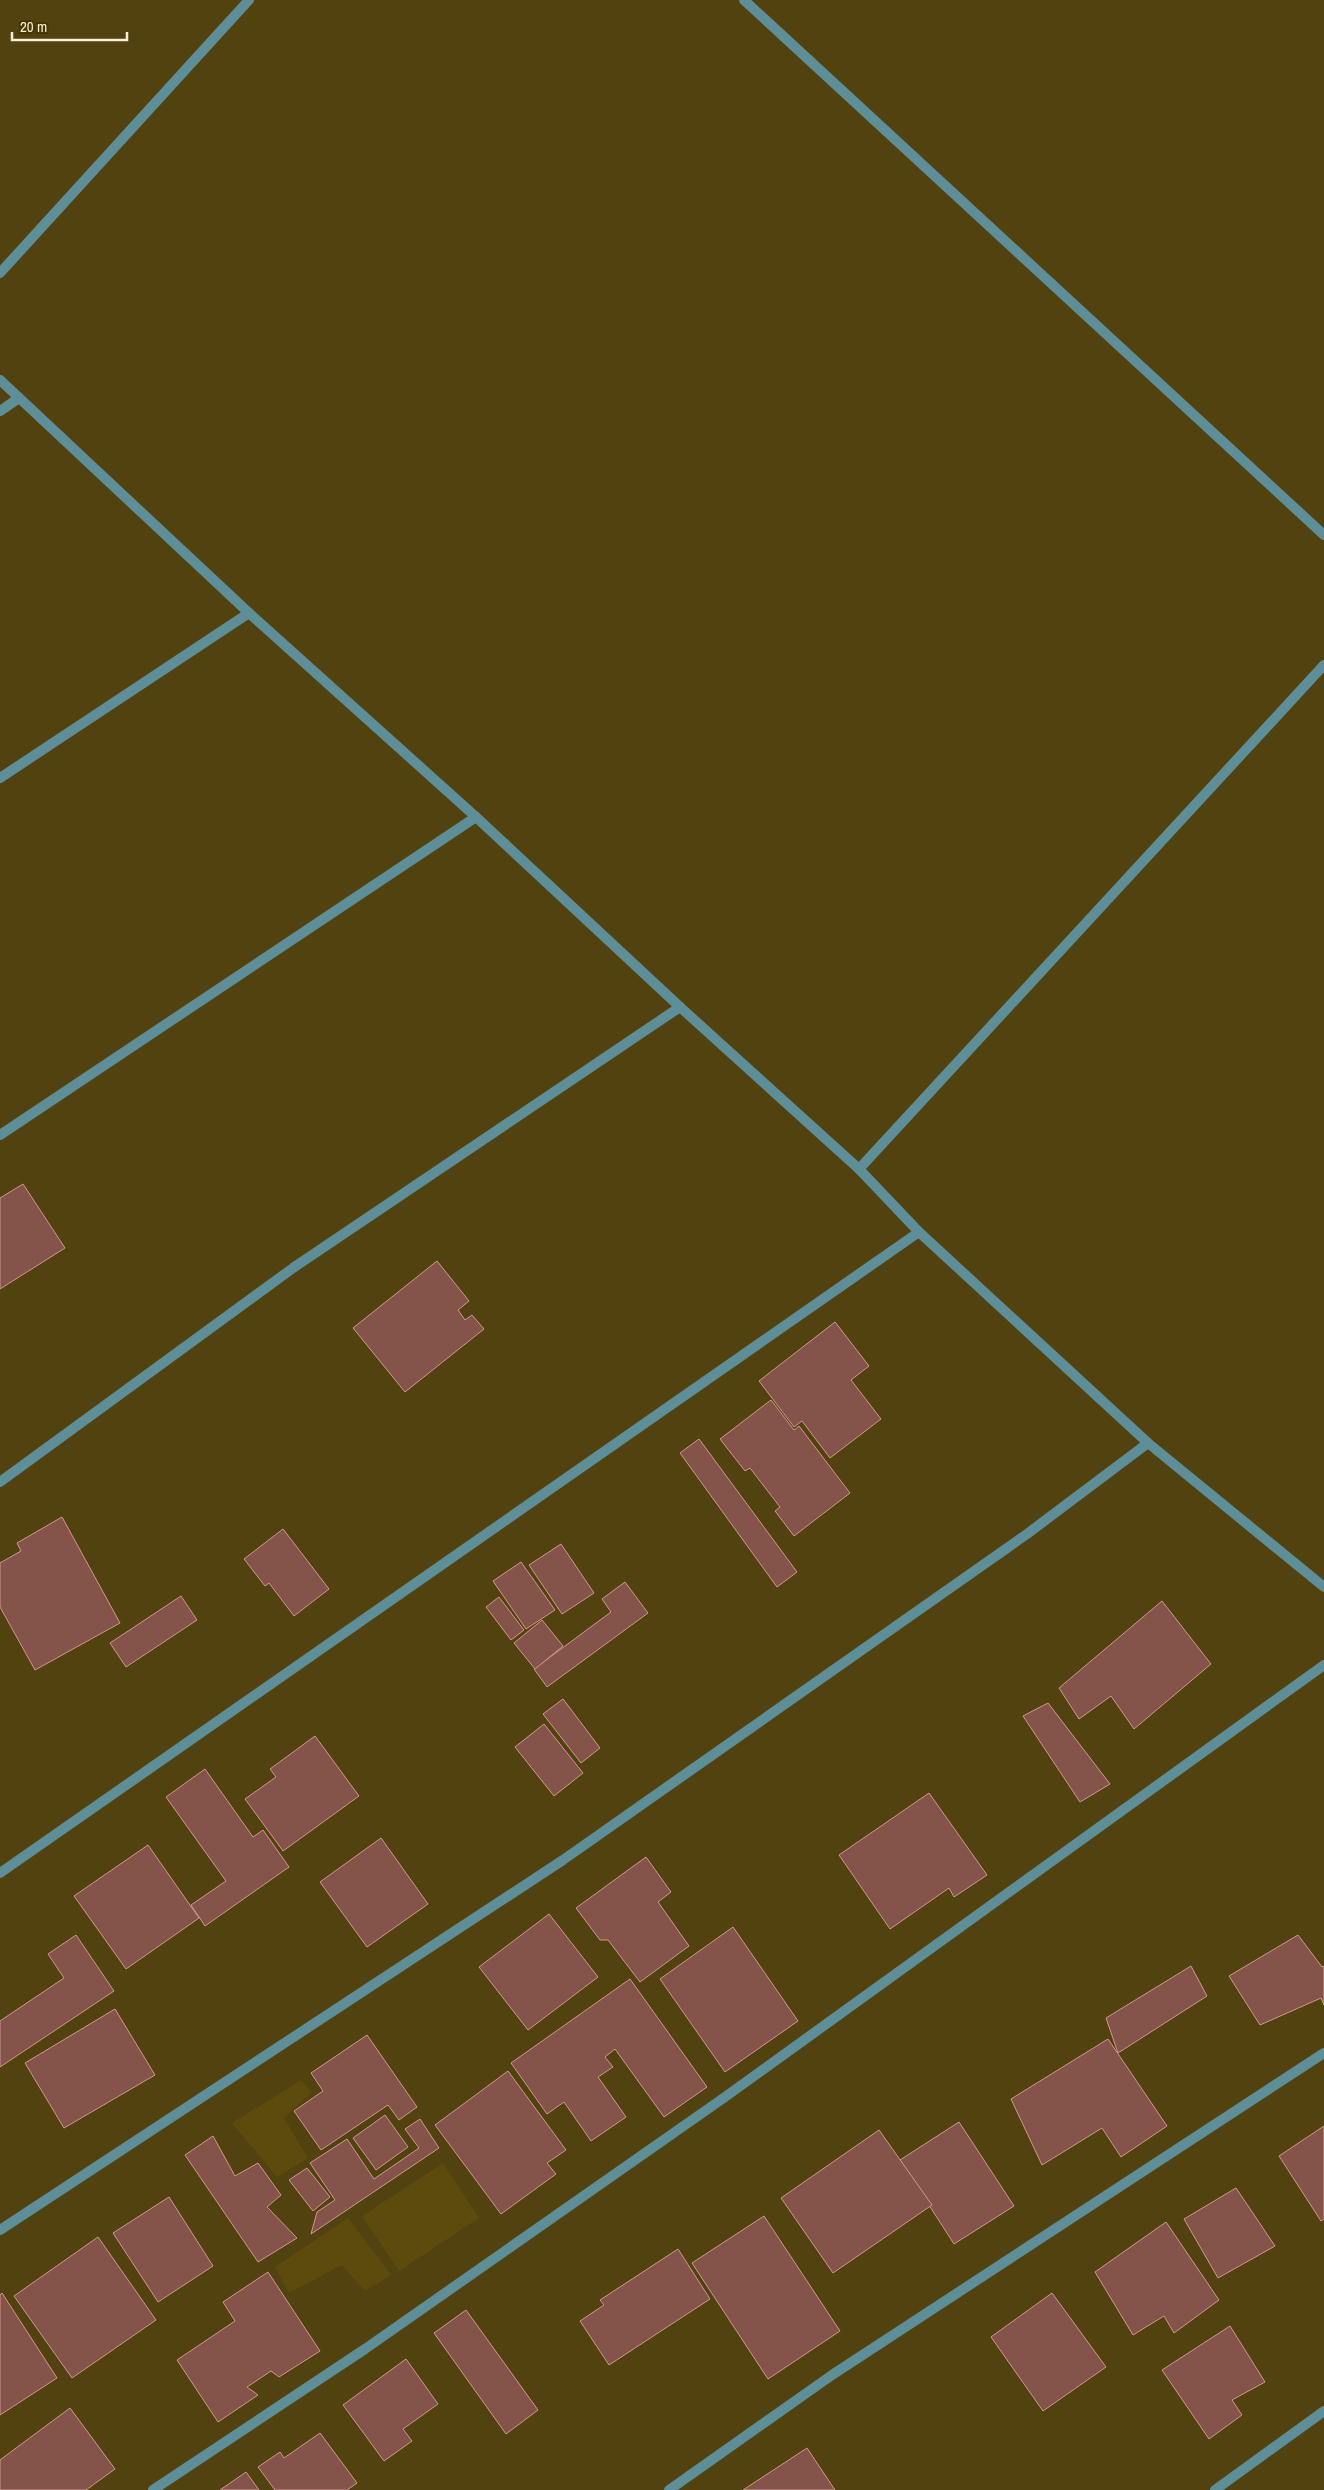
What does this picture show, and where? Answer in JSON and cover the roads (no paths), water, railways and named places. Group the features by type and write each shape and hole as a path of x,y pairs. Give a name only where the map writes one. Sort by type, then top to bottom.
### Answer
{"street":[{"path":"0,273 249,0"},
{"path":"744,0 1324,535"},
{"path":"0,380 249,613 476,817 680,1007 860,1169 919,1232 1148,1443 1324,1587"},
{"path":"0,411 19,398"},
{"path":"0,778 249,613"},
{"path":"860,1169 1324,665"},
{"path":"0,1135 476,817"},
{"path":"0,1482 293,1268 680,1007"},
{"path":"0,1873 919,1232"},
{"path":"0,2230 563,1860 1027,1534 1148,1443"},
{"path":"153,2490 365,2348 725,2098 1324,1665"},
{"path":"669,2490 832,2375 1324,2053"},
{"path":"1215,2490 1324,2411"}]}
